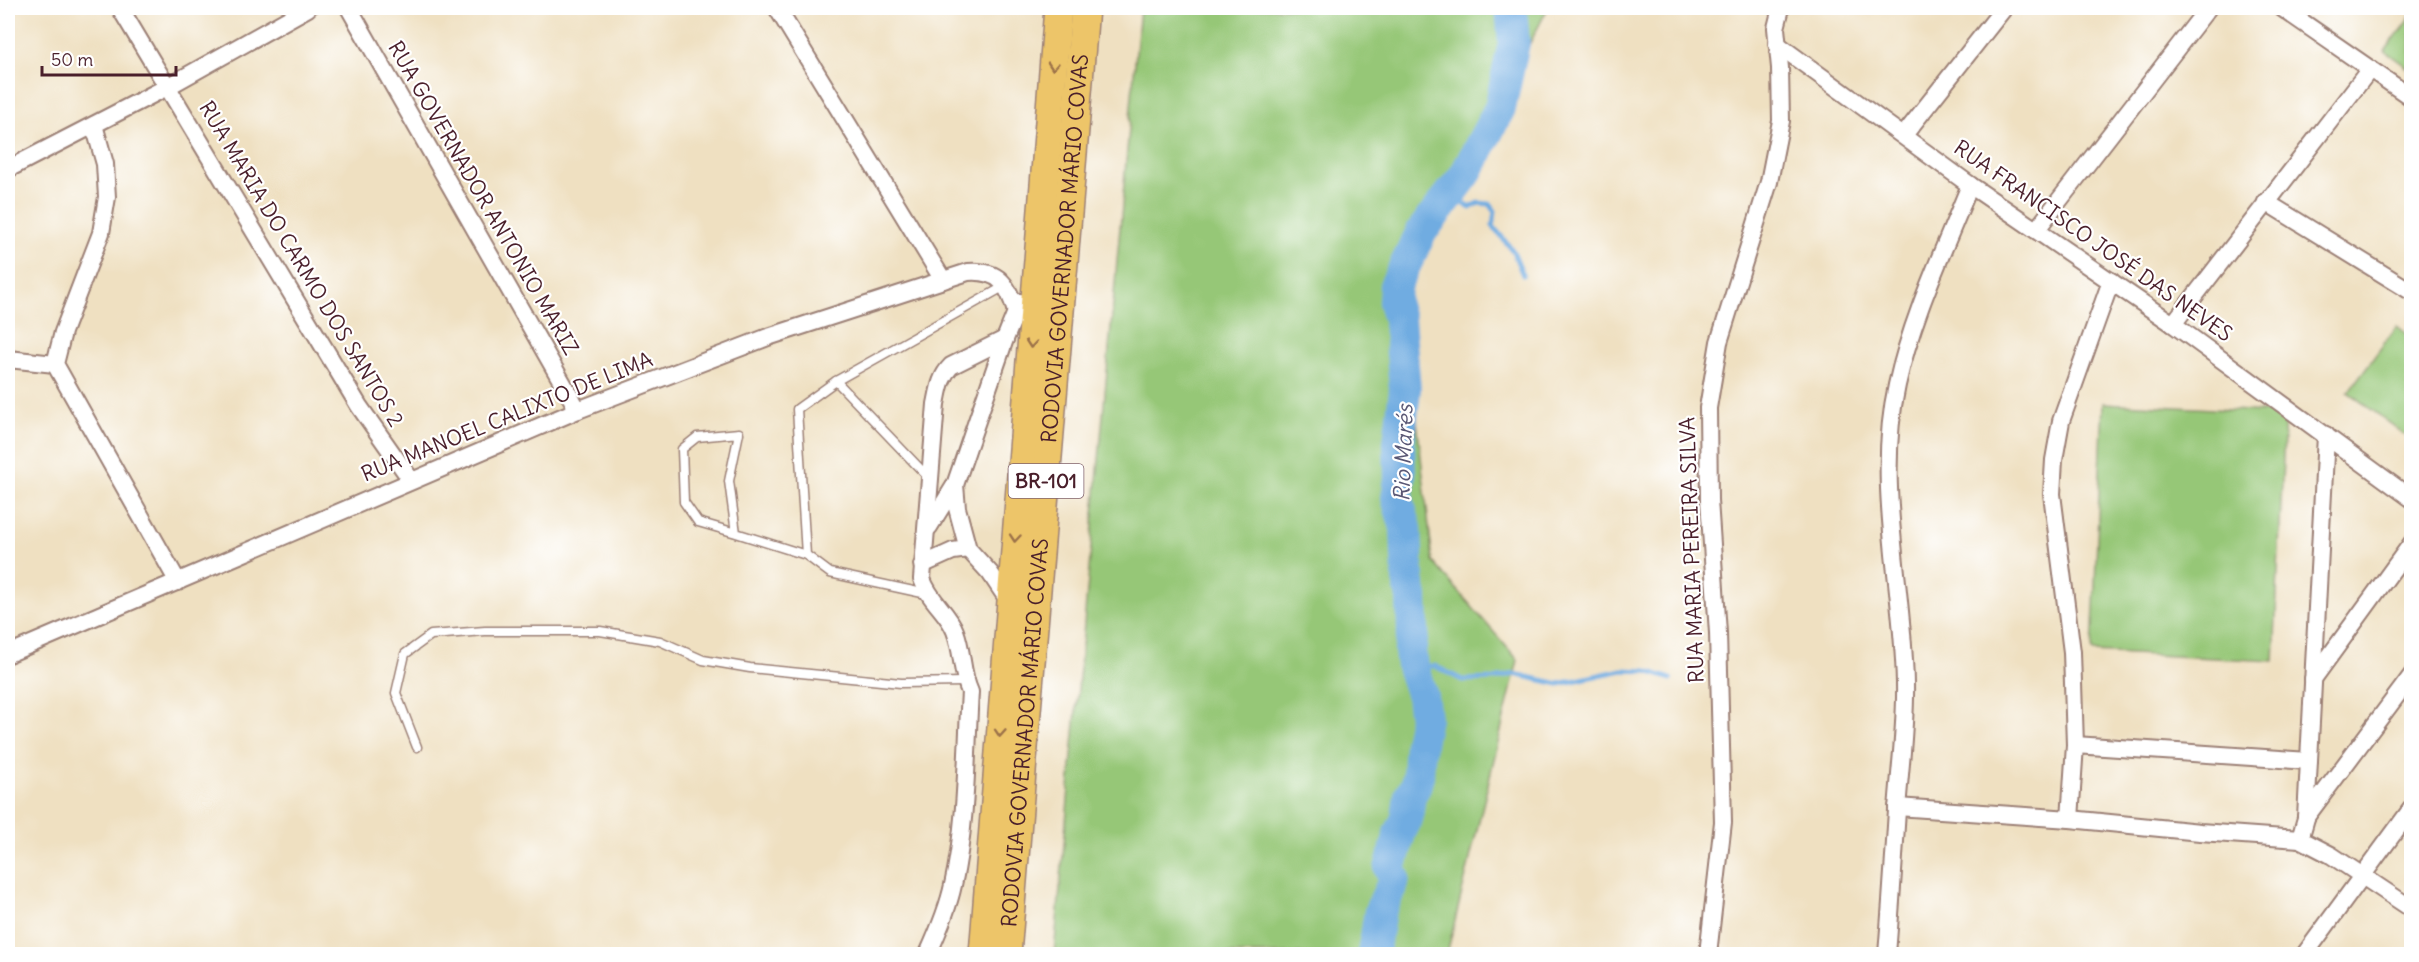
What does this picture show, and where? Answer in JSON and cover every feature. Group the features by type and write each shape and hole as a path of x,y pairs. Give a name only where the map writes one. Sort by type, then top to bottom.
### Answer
{"highway":[{"name":"RODOVIA GOVERNADOR MÁRIO COVAS","path":"983,954 1058,8"},
{"name":"RODOVIA GOVERNADOR MÁRIO COVAS","path":"1007,954 1085,8"}],"street":[{"name":"RUA MARIA DO CARMO DOS SANTOS 2","path":"120,8 359,406 411,480"},
{"path":"8,169 167,87 308,8"},
{"name":"RUA GOVERNADOR ANTONIO MARIZ","path":"349,8 578,410"},
{"path":"777,8 944,280"},
{"path":"1777,44 1776,28 1781,8"},
{"path":"1904,135 2004,8"},
{"path":"2037,229 2208,8"},
{"path":"2282,8 2412,98"},
{"name":"RUA FRANCISCO JOSÉ DAS NEVES","path":"1777,44 1970,184 2173,324 2412,499"},
{"name":"RUA MARIA PEREIRA SILVA","path":"1708,954 1723,822 1718,644 1709,510 1708,408 1719,342 1769,182 1781,121 1777,44"},
{"path":"2173,324 2370,69"},
{"path":"94,125 105,164 107,197 101,234 63,332 55,364 178,582"},
{"path":"1887,954 1897,807 1904,747 1905,683 1902,612 1888,476 1890,426 1897,385 1912,331 1970,184"},
{"path":"2266,202 2412,292"},
{"path":"928,531 955,485 1005,339 1038,257"},
{"name":"RUA MANOEL CALIXTO DE LIMA","path":"8,654 578,410 768,337 968,272 980,271 998,278 1006,286"},
{"path":"2070,819 2075,745 2072,652 2052,494 2054,460 2061,421 2111,281"},
{"path":"1006,286 1016,312"},
{"path":"928,954 953,886 959,853 970,692 965,682 955,631 927,594 922,579 922,564 928,531 936,404 941,380 951,366 1005,339"},
{"path":"8,359 55,364"},
{"path":"2300,840 2306,818 2326,435"},
{"path":"955,485 957,508 968,549 990,573 1010,603"},
{"path":"2313,680 2412,543"},
{"path":"922,564 953,551 968,549"},
{"path":"2306,818 2412,675"},
{"path":"916,954 932,922 944,879 952,820 960,692 965,682"},
{"path":"2075,745 2309,761"},
{"path":"1897,807 2070,819 2300,840 2331,855 2412,909"},
{"path":"2305,954 2412,808"}],"lane":[{"path":"806,555 797,409 836,381 1006,286"},
{"path":"836,381 930,480"},
{"path":"736,533 729,481 739,433 697,436 682,449 684,502 698,522 806,555 830,573 927,594"},
{"path":"417,747 396,693 405,654 431,635 485,631 600,631 660,641 703,660 750,668 901,683 965,682"}],"green space":[{"path":"1140,8 1548,8 1402,291 1433,562 1518,660 1447,954 1054,954"},
{"path":"2411,16 2411,70 2385,51"},
{"path":"2397,326 2411,337 2411,439 2348,392"},
{"path":"2103,403 2285,413 2274,661 2092,652"}],"waterway":[{"name":"Rio Marés","path":"1373,954 1380,911 1393,883 1394,877 1390,869 1400,833 1407,818 1410,795 1418,776 1420,743 1425,718 1422,696 1412,666 1410,651 1413,633 1412,597 1408,579 1406,528 1397,498 1400,478 1399,443 1405,389 1399,319 1394,302 1395,286 1422,231 1465,175 1500,108 1514,43 1511,8"},
{"path":"1450,195 1470,208 1479,203 1490,204 1495,211 1493,226 1513,251 1523,275"},
{"path":"1415,673 1426,666 1435,666 1462,680 1495,679 1514,674 1559,684 1622,670 1647,671 1671,679"}]}
